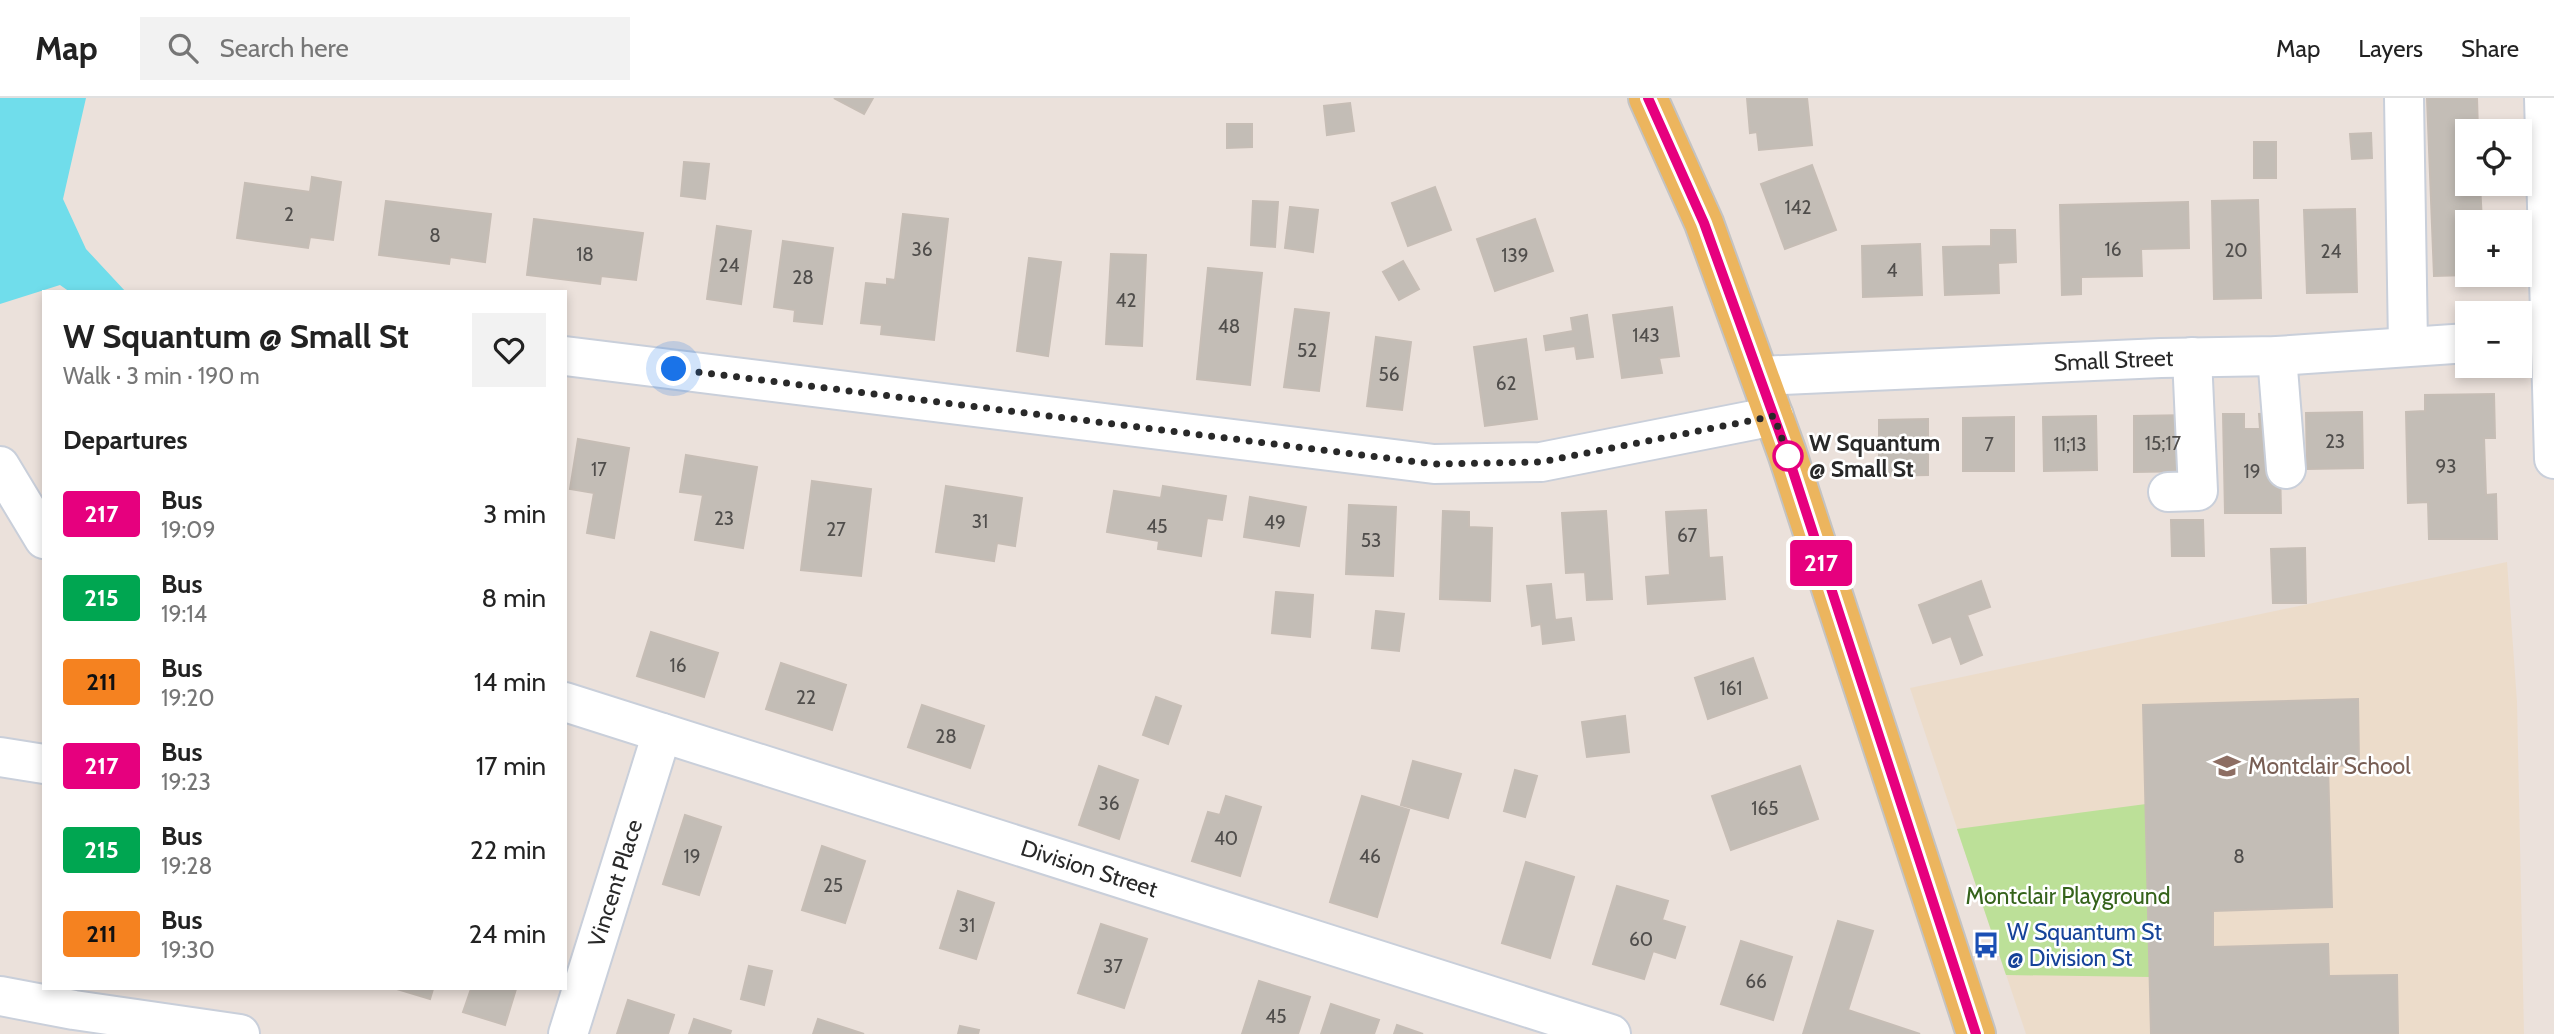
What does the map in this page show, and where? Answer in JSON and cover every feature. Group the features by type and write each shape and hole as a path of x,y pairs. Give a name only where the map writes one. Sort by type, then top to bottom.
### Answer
{"main road":[{"path":"1648,98 1704,223 1774,416 1976,1034"}],"street":[{"path":"2404,98 2408,345"},
{"path":"2544,98 2536,341 2554,459"},
{"name":"Small Street","path":"1759,376 2192,357 2277,356 2455,343"},
{"path":"567,356 1434,464 1541,462 1774,416"},
{"path":"2277,356 2286,469"},
{"path":"2168,492 2198,491 2192,357"},
{"path":"0,466 42,536"},
{"name":"Division Street","path":"567,703 1611,1034"},
{"name":"Vincent Place","path":"568,1034 662,733"},
{"path":"0,757 42,764"},
{"path":"0,996 74,1010 240,1034"}],"shaded area":[{"name":"Montclair School","path":"2507,562 2517,702 2524,1034 2026,1034 1910,688"}],"green space":[{"name":"Montclair Playground","path":"2146,804 2150,977 2006,975 1957,829"}],"water":[{"path":"0,98 86,98 63,199 86,249 124,290 67,290 60,285 0,304"}],"building":[{"path":"834,98 873,98 864,114"},
{"path":"1747,98 1807,98 1812,145 1759,150 1757,132 1750,133"},
{"path":"2427,98 2477,98 2478,119 2455,119 2455,196 2481,196 2481,210 2455,210 2455,275 2434,276"},
{"path":"1350,103 1354,131 1327,135 1324,106"},
{"path":"1227,124 1252,124 1252,147 1227,148"},
{"path":"2371,133 2372,158 2352,159 2350,134"},
{"path":"2254,142 2276,142 2276,178 2254,178"},
{"path":"684,162 709,164 705,199 681,196"},
{"path":"1812,165 1836,230 1785,249 1761,184"},
{"path":"312,177 341,182 333,240 310,237 308,248 237,238 245,183 310,192"},
{"path":"1435,187 1451,230 1408,246 1392,203"},
{"path":"2258,200 2261,298 2214,299 2212,201"},
{"path":"386,201 491,214 485,262 450,257 449,264 379,255"},
{"path":"1253,201 1278,202 1275,247 1251,245"},
{"path":"2188,202 2189,248 2141,249 2142,276 2081,277 2081,294 2062,295 2060,205"},
{"path":"1290,207 1318,210 1313,252 1285,248"},
{"path":"2355,209 2357,292 2307,293 2304,210"},
{"path":"903,214 948,219 934,340 881,334 882,325 861,323 866,283 887,285 887,279 895,280"},
{"path":"534,219 643,233 636,280 601,276 600,284 527,275"},
{"path":"1535,219 1553,271 1495,291 1477,239"},
{"path":"717,226 751,231 741,304 707,299"},
{"path":"1991,230 2015,230 2016,262 1998,263 1999,293 1945,295 1943,247 1991,246"},
{"path":"783,241 833,248 822,324 794,321 795,310 774,307"},
{"path":"1920,244 1922,295 1863,297 1862,246"},
{"path":"1111,254 1146,255 1142,346 1106,344"},
{"path":"1029,258 1061,262 1048,356 1017,351"},
{"path":"1403,261 1419,289 1399,300 1383,272"},
{"path":"1208,268 1262,273 1250,385 1197,379"},
{"path":"1672,307 1679,356 1659,358 1662,373 1622,378 1613,315"},
{"path":"1295,309 1329,313 1319,391 1284,387"},
{"path":"1587,315 1593,357 1577,359 1575,346 1546,350 1544,336 1573,331 1571,318"},
{"path":"1376,337 1411,342 1402,410 1367,406"},
{"path":"1526,339 1537,419 1485,426 1474,347"},
{"path":"2494,394 2495,438 2484,438 2486,495 2496,494 2497,539 2429,539 2428,502 2408,503 2406,412 2425,411 2425,395"},
{"path":"2362,412 2363,468 2307,469 2306,413"},
{"path":"2279,413 2281,513 2225,513 2223,414 2244,414 2244,429 2260,429 2259,414"},
{"path":"2192,415 2193,471 2134,472 2134,416"},
{"path":"2096,416 2097,470 2044,471 2043,417"},
{"path":"2014,417 2014,471 1963,471 1963,418"},
{"path":"1928,419 1928,475 1879,476 1879,420"},
{"path":"578,439 629,448 614,538 587,533 594,493 570,489"},
{"path":"686,455 757,467 743,548 695,540 703,495 680,492"},
{"path":"812,481 871,489 861,576 801,570"},
{"path":"946,486 1022,498 1015,546 997,543 994,561 936,552"},
{"path":"1163,486 1226,496 1222,520 1207,518 1201,556 1158,549 1159,541 1107,532 1114,491 1161,498"},
{"path":"1250,497 1306,507 1299,546 1244,537"},
{"path":"1349,505 1396,507 1393,576 1346,574"},
{"path":"1706,510 1709,558 1722,557 1725,599 1648,604 1646,577 1670,575 1666,512"},
{"path":"1443,511 1469,512 1469,527 1492,528 1490,601 1440,599"},
{"path":"1606,511 1612,599 1587,600 1585,572 1566,573 1562,513"},
{"path":"2171,520 2203,520 2204,556 2172,556"},
{"path":"2305,548 2306,603 2273,603 2271,549"},
{"path":"1981,581 1990,607 1967,615 1982,655 1961,664 1951,636 1933,643 1919,605"},
{"path":"1551,584 1555,620 1571,618 1574,640 1543,644 1541,624 1532,626 1527,586"},
{"path":"1276,592 1313,595 1310,637 1272,633"},
{"path":"1376,611 1404,614 1399,651 1372,648"},
{"path":"651,632 718,653 704,697 637,676"},
{"path":"1753,658 1767,698 1708,719 1695,678"},
{"path":"781,663 846,685 832,730 766,709"},
{"path":"1156,697 1181,706 1168,744 1143,735"},
{"path":"2358,699 2359,765 2328,766 2332,907 2213,911 2213,947 2328,944 2329,976 2397,975 2398,1034 2151,1034 2143,705"},
{"path":"922,705 984,726 970,768 908,747"},
{"path":"1625,716 1629,752 1587,757 1582,722"},
{"path":"1413,761 1461,774 1448,818 1401,805"},
{"path":"1099,766 1138,780 1119,839 1079,825"},
{"path":"1800,766 1818,819 1731,850 1712,796"},
{"path":"1515,770 1537,776 1525,817 1504,811"},
{"path":"1226,796 1261,807 1240,876 1192,861 1208,812 1220,815"},
{"path":"1362,796 1409,810 1377,917 1330,902"},
{"path":"685,815 721,827 699,895 663,884"},
{"path":"822,846 865,861 845,923 802,910"},
{"path":"1526,862 1574,877 1550,958 1502,943"},
{"path":"1617,886 1668,901 1662,920 1685,927 1675,958 1653,951 1644,979 1593,964"},
{"path":"958,891 994,903 976,959 940,948"},
{"path":"1838,921 1873,931 1848,1010 1920,1034 1803,1034"},
{"path":"1101,924 1147,939 1124,1008 1078,993"},
{"path":"1741,941 1792,957 1773,1020 1721,1004"},
{"path":"749,966 772,971 764,1005 741,999"},
{"path":"1259,981 1310,997 1298,1034 1242,1034"},
{"path":"400,990 433,990 430,999"},
{"path":"471,990 516,990 505,1025 463,1012"},
{"path":"628,1000 674,1015 668,1034 617,1034"},
{"path":"1331,1004 1379,1020 1374,1034 1321,1034"},
{"path":"694,1019 731,1031 730,1034 689,1034"},
{"path":"818,1019 864,1034 813,1034"},
{"path":"1397,1025 1423,1034 1394,1034"},
{"path":"960,1026 979,1030 978,1034 958,1034"}],"bus line":[{"name":"217","path":"1648,98 1704,223 1787,453 1976,1034"}],"place":[{"name":"W Squantum @ Small St","path":"1788,456"},
{"name":"Montclair School","path":"2227,766"},
{"name":"W Squantum St @ Division St","path":"1986,945"}],"route":[{"path":"674,369 1434,464 1541,462 1774,416 1788,456"}]}
